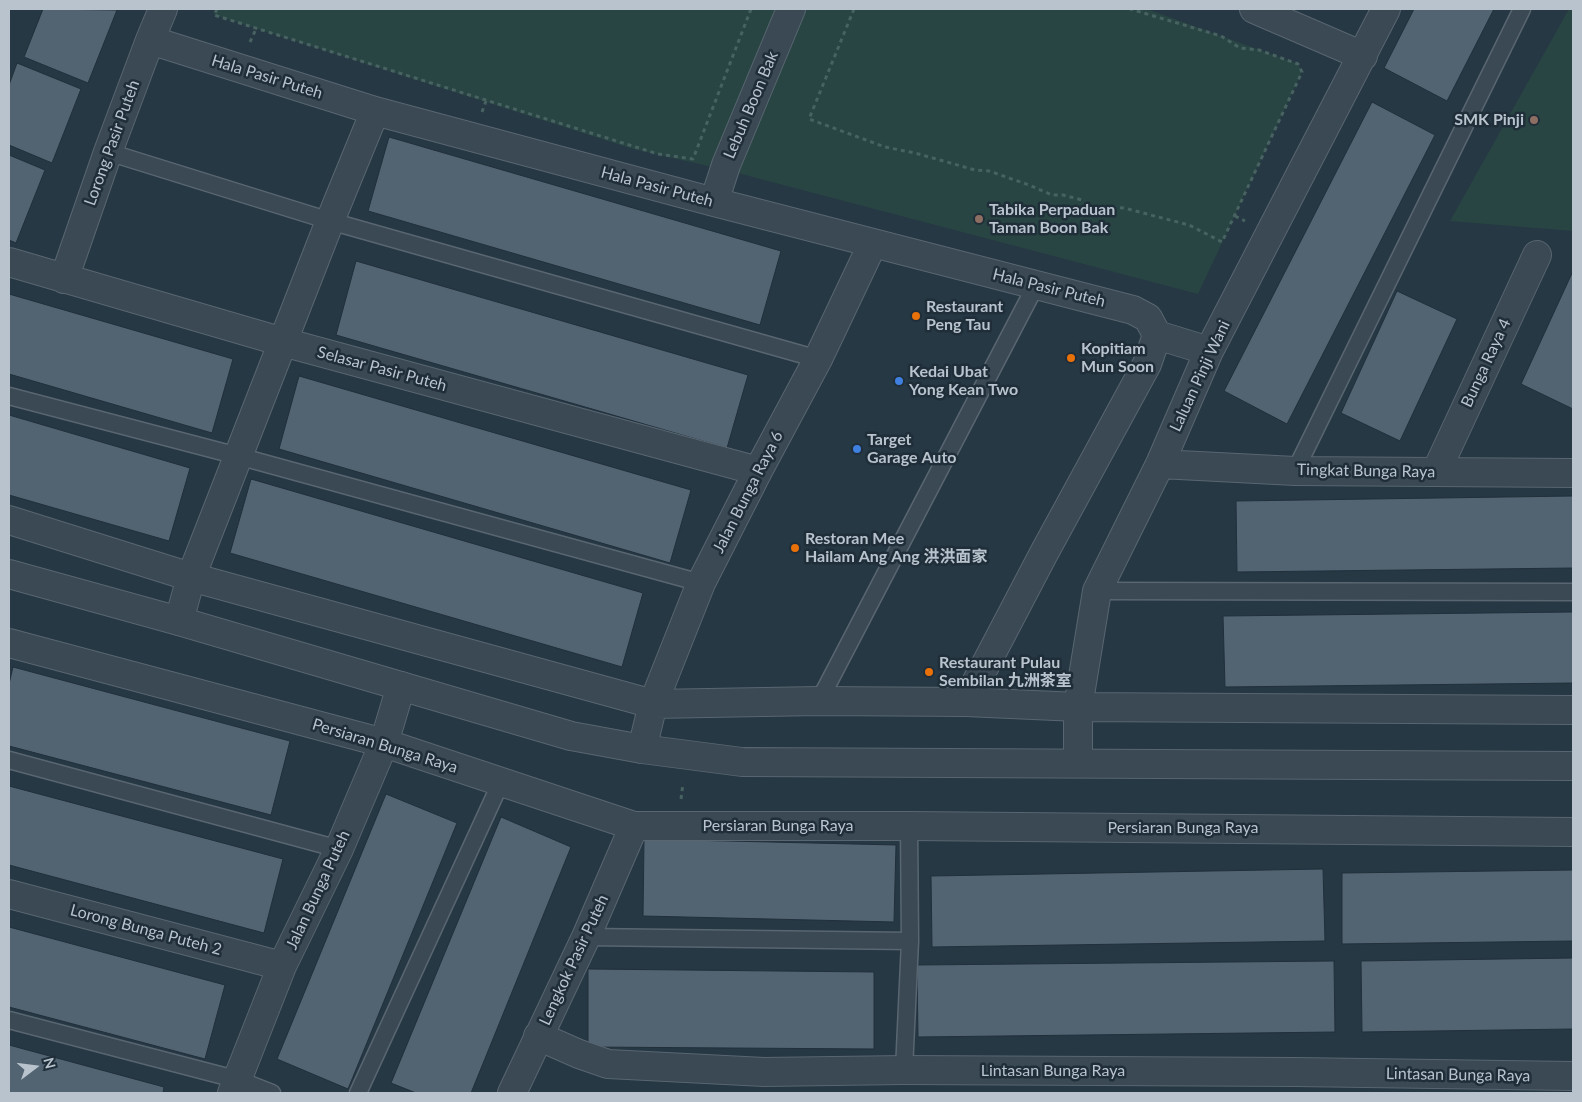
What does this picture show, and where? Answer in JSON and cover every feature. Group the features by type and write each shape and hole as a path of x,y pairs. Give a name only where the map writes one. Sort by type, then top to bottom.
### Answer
{"street":[{"name":"Lorong Pasir Puteh","path":"64,279 108,152 163,9"},
{"name":"Lebuh Boon Bak","path":"714,202 726,165 792,9"},
{"path":"1254,9 1363,56"},
{"name":"Laluan Pinji Wani","path":"1078,764 1078,707 1097,592 1160,464 1209,351 1386,9"},
{"name":"Hala Pasir Puteh","path":"150,40 376,111 714,202 1133,310 1148,318 1157,335"},
{"path":"179,621 191,577 330,221 376,111"},
{"name":"Jalan Bunga Raya 6","path":"642,749 653,704 701,584 758,471 818,359 873,243"},
{"name":"Bunga Raya 4","path":"1436,472 1537,255"},
{"name":"Selasar Pasir Puteh","path":"9,262 283,342 758,471"},
{"path":"966,702 1044,553 1147,364 1157,335 1209,351"},
{"name":"Tingkat Bunga Raya","path":"1160,464 1295,471 1573,473"},
{"path":"9,520 191,577 653,704 819,701 966,702 1078,707 1573,710"},
{"path":"9,574 179,621 571,736 642,749 742,762 1573,766"},
{"name":"Persiaran Bunga Raya","path":"9,643 384,743 634,826 909,826 1573,832"},
{"name":"Jalan Bunga Puteh","path":"236,1086 282,966 339,849 384,743 401,686"},
{"name":"Lengkok Pasir Puteh","path":"512,1093 586,937 634,826"},
{"name":"Lorong Bunga Puteh 2","path":"9,894 282,966"},
{"name":"Lintasan Bunga Raya","path":"538,1036 608,1064 765,1082 904,1070 1043,1082 1545,1085 1573,1076"}],"lane":[{"path":"1295,471 1522,9"},
{"path":"108,152 330,221 818,359"},
{"path":"819,701 1036,285"},
{"path":"9,396 238,456 701,584"},
{"path":"1097,592 1573,592"},
{"path":"9,760 339,849"},
{"path":"358,1093 501,782"},
{"path":"904,1070 910,941 909,826"},
{"path":"586,937 910,941"},
{"path":"9,1020 236,1086 272,1093"}],"path":[{"path":"217,9 214,15 242,24 658,154 693,159 751,9"},
{"path":"854,9 809,119 885,147 915,153 975,170 989,171 1052,195 1063,195 1082,200 1093,211 1110,207 1124,208 1189,225 1222,242 1302,72 1298,64 1259,50 1240,48 1221,36 1130,9"},
{"path":"677,826 688,755"}],"green space":[{"path":"217,9 1147,9 1298,64 1302,72 1198,294 730,171 633,149 214,15"},
{"name":"SMK Pinji","path":"1569,9 1573,9 1573,231 1450,221"}],"building":[{"path":"43,9 117,10 88,83 24,57"},
{"path":"1414,9 1494,9 1447,101 1384,68"},
{"path":"17,63 81,89 52,163 9,145 9,85"},
{"path":"1372,102 1435,135 1287,424 1224,391"},
{"path":"389,137 781,251 760,325 368,211"},
{"path":"9,155 45,170 16,243 9,240"},
{"path":"356,261 748,375 727,448 336,335"},
{"path":"1573,271 1573,409 1521,384"},
{"path":"1397,291 1457,319 1400,441 1341,413"},
{"path":"9,294 233,359 212,433 9,374"},
{"path":"299,376 691,490 670,563 279,449"},
{"path":"9,415 190,468 169,541 9,495"},
{"path":"251,479 643,593 622,667 230,553"},
{"path":"1573,496 1573,568 1237,572 1236,501"},
{"path":"1573,612 1573,683 1225,687 1223,616"},
{"path":"13,667 290,741 271,815 9,746 9,684"},
{"path":"9,786 283,859 264,933 9,865"},
{"path":"386,794 457,823 348,1089 277,1059"},
{"path":"501,817 571,847 471,1093 416,1093 391,1083"},
{"path":"644,839 896,845 894,922 643,916"},
{"path":"1323,869 1325,941 932,947 931,876"},
{"path":"1573,870 1573,941 1342,944 1342,873"},
{"path":"9,927 225,985 205,1059 9,1007"},
{"path":"1573,958 1573,1029 1362,1032 1361,961"},
{"path":"1334,961 1335,1032 918,1037 917,965"},
{"path":"588,969 874,972 874,1049 588,1047"},
{"path":"9,1045 164,1087 163,1093 9,1093"}],"place":[{"name":"SMK Pinji","path":"1534,120"},
{"name":"Tabika Perpaduan Taman Boon Bak","path":"979,219"},
{"name":"Restaurant Peng Tau","path":"916,316"},
{"name":"Kopitiam Mun Soon","path":"1071,358"},
{"name":"Kedai Ubat Yong Kean Two","path":"899,381"},
{"name":"Target Garage Auto","path":"857,449"},
{"name":"Restoran Mee Hailam Ang Ang 洪洪面家","path":"795,548"},
{"name":"Restaurant Pulau Sembilan 九洲茶室","path":"929,672"}]}
